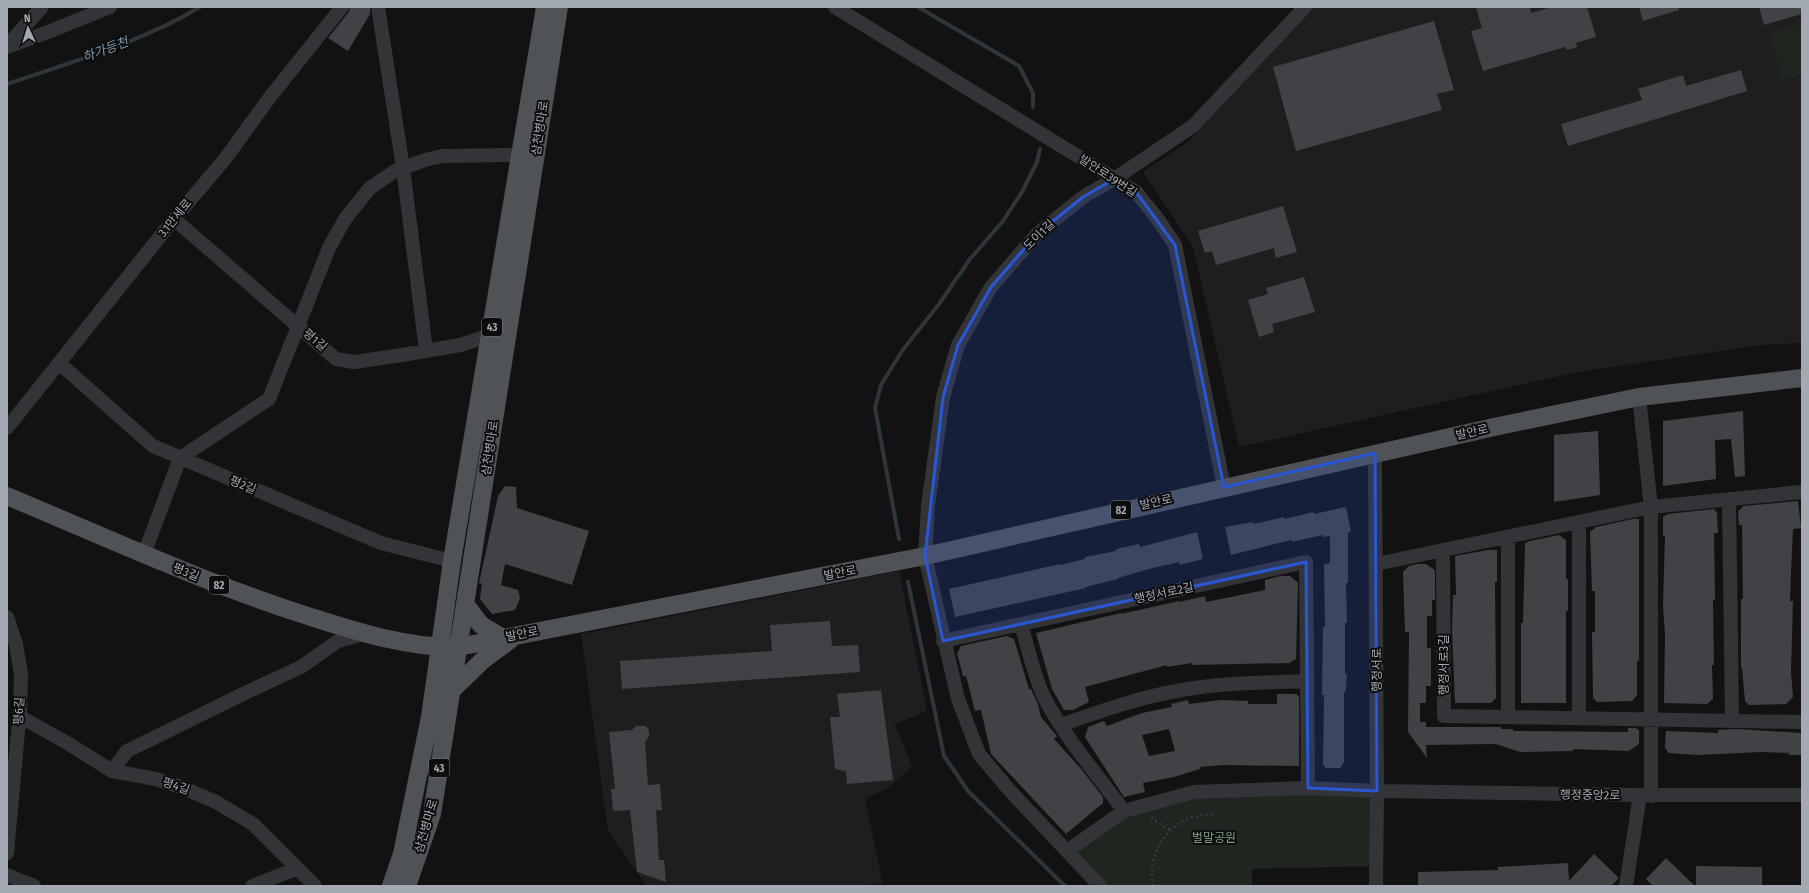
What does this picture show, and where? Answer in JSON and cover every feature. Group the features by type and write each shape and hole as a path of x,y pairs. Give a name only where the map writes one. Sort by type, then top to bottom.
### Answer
{"main road":[{"name":"삼천병마로","path":"391,886 402,854 410,821 430,717 452,561 491,335 544,7"},
{"name":"삼천병마로","path":"407,886 432,814 559,7"},
{"name":"발안로","path":"441,647 458,647 925,556 1375,453 1639,397 1802,378"},
{"name":"평3길","path":"7,496 257,600 364,634 441,647"},
{"path":"452,690 483,660 511,636 481,625 465,604"}],"street":[{"path":"7,46 42,7"},
{"path":"7,46 48,32 110,7"},
{"name":"3.1만세로","path":"7,428 174,219 224,159 342,7"},
{"path":"378,7 403,168 426,351"},
{"name":"발안로39번길","path":"835,7 1136,192 1157,218 1175,245 1224,487"},
{"name":"도이1길","path":"925,556 928,506 942,397 958,345 991,287 1036,234 1083,197 1114,179 1193,126 1305,7"},
{"path":"144,554 180,458 269,399 297,324 329,248 345,219 370,188 395,171 424,160 442,156 519,155"},
{"name":"평1길","path":"174,219 336,359 354,362 460,346 491,335"},
{"name":"평2길","path":"59,363 153,446 381,542 452,561"},
{"path":"1626,886 1645,796 1651,719 1651,507 1639,397"},
{"name":"행정서로","path":"1375,453 1378,791 1376,886"},
{"path":"1376,564 1651,507 1802,492"},
{"path":"1729,499 1732,721"},
{"path":"1579,522 1579,718"},
{"path":"1508,537 1508,717"},
{"name":"행정서로3길","path":"1443,550 1444,716 1802,722"},
{"path":"925,556 943,641 958,699 978,754 1011,792 1100,886"},
{"name":"행정서로2길","path":"943,641 1306,562 1307,681"},
{"name":"평6길","path":"7,617 16,644 20,674 19,716 7,853"},
{"path":"1021,624 1034,674 1061,725 1130,809"},
{"path":"112,771 127,751 301,667 338,641 364,634"},
{"path":"1061,725 1115,706 1183,689 1223,684 1307,681 1308,788"},
{"name":"평4길","path":"19,716 69,744 112,771 162,781 181,787 216,802 253,824 278,848 296,869 315,886"},
{"path":"1067,851 1130,809 1194,792 1308,788 1378,791"},
{"name":"행정중앙2로","path":"1378,791 1645,796 1802,795"},
{"path":"252,886 296,869"},
{"path":"7,875 34,886"}],"path":[{"path":"1130,809 1170,830"},
{"path":"1153,886 1152,872 1154,856 1164,837 1170,830 1190,818 1215,814"}],"highlighted area":[{"path":"1114,179 1136,192 1175,245 1224,487 1375,453 1377,791 1308,788 1306,562 943,641 925,556 943,397 958,345 991,287 1037,234 1083,197"}],"shaded area":[{"path":"1313,7 1802,7 1802,343 1762,345 1578,372 1239,447 1193,247 1143,172 1188,142"},
{"path":"899,571 927,711 895,724 912,767 889,787 865,799 883,884 841,886 647,886 608,831 581,634"}],"green space":[{"path":"1800,24 1802,31 1802,75 1782,80 1770,32"},
{"name":"벌말공원","path":"1377,791 1376,866 1252,869 1252,886 1100,886 1067,851 1124,811 1194,792"}],"building":[{"path":"350,7 370,7 370,14 348,51 328,38 349,12"},
{"path":"1476,7 1530,7 1531,13 1552,7 1587,7 1596,37 1576,43 1577,47 1567,50 1565,47 1483,71 1471,31 1482,28"},
{"path":"1639,7 1679,7 1679,10 1643,21"},
{"path":"1759,7 1802,7 1802,14 1764,25"},
{"path":"1434,21 1454,90 1437,94 1442,110 1296,151 1273,67"},
{"path":"1741,70 1747,91 1568,146 1561,124 1642,100 1638,89 1683,75 1686,86"},
{"path":"1283,206 1297,252 1276,258 1274,248 1216,265 1212,251 1205,253 1198,231"},
{"path":"1304,277 1315,312 1272,324 1274,332 1259,337 1248,300 1268,294 1266,288"},
{"path":"1743,411 1745,476 1735,477 1731,439 1715,440 1716,479 1663,486 1663,421"},
{"path":"1598,431 1600,495 1554,502 1554,435"},
{"path":"505,486 516,487 517,508 589,531 572,585 505,564 501,585 518,590 520,598 515,610 492,614 480,599 482,584 479,583 498,496"},
{"path":"1798,501 1801,528 1793,529 1790,601 1793,601 1791,672 1793,697 1786,704 1749,705 1745,701 1741,668 1741,599 1743,599 1742,525 1739,525 1738,512 1743,506"},
{"path":"1346,507 1351,531 1348,532 1348,583 1346,583 1347,623 1345,623 1345,674 1347,674 1346,690 1344,693 1344,762 1340,768 1325,768 1323,764 1324,695 1322,695 1323,627 1325,627 1324,564 1330,563 1330,536 1323,537 1323,535 1292,542 1291,540 1231,555 1225,527 1253,522 1253,524 1284,517 1285,519 1314,512 1314,514"},
{"path":"1714,509 1717,513 1718,533 1714,533 1715,600 1713,600 1713,699 1707,704 1664,703 1665,636 1663,605 1665,536 1663,536 1663,517 1668,514"},
{"path":"1639,519 1639,661 1637,661 1637,695 1632,701 1597,702 1593,698 1592,632 1595,632 1595,591 1592,591 1590,532 1596,527"},
{"path":"1197,532 1203,559 1180,565 1179,562 1145,570 1086,588 955,617 949,589 1060,565 1085,559 1085,557 1116,551 1116,549 1139,544 1140,547"},
{"path":"1559,535 1566,540 1566,579 1568,579 1568,611 1566,611 1566,703 1521,703 1521,623 1523,623 1525,543"},
{"path":"1488,550 1497,550 1497,582 1495,582 1496,698 1491,703 1455,703 1452,631 1453,595 1456,595 1455,556"},
{"path":"1426,564 1435,570 1435,600 1432,600 1432,616 1427,616 1427,648 1431,648 1431,686 1426,686 1426,703 1420,703 1420,722 1426,722 1426,727 1501,727 1501,729 1513,729 1513,731 1628,732 1628,728 1635,728 1639,730 1639,744 1629,751 1573,749 1573,751 1520,752 1496,744 1426,745 1427,758 1408,732 1409,632 1405,632 1403,572 1409,566"},
{"path":"1280,576 1290,576 1298,583 1296,659 1289,663 1192,665 1192,663 1167,667 1167,665 1085,687 1089,702 1073,710 1064,710 1052,689 1036,633 1121,613 1205,596 1206,602 1265,590 1265,580"},
{"path":"830,621 832,646 858,645 860,672 622,689 620,661 772,651 770,625"},
{"path":"1007,636 1014,639 1029,689 1031,689 1038,704 1041,717 1057,736 1054,739 1082,770 1103,797 1103,803 1066,834 991,754 981,710 975,711 966,676 963,676 957,653 961,646"},
{"path":"881,690 893,780 847,784 846,771 835,769 830,717 840,717 837,694"},
{"path":"1277,694 1296,694 1299,697 1299,766 1224,765 1200,767 1200,769 1174,777 1143,783 1145,792 1124,797 1085,737 1088,727 1104,721 1107,726 1142,713 1172,707 1171,704 1188,700 1189,704 1220,700 1248,701 1248,704 1277,704","holes":["1169,729 1175,751 1149,756 1142,735"]},
{"path":"636,726 646,726 649,731 649,736 645,742 648,785 660,784 662,810 656,810 659,860 664,860 666,882 637,872 630,810 613,811 611,789 615,789 609,732 632,730"},
{"path":"1736,729 1802,733 1802,755 1762,752 1697,755 1669,753 1665,748 1666,731 1718,733 1718,730"},
{"path":"1594,854 1619,878 1611,886 1418,886 1418,872 1498,870 1498,867 1568,863 1569,881"},
{"path":"1666,858 1695,886 1653,886 1646,879"},
{"path":"1696,866 1762,867 1762,886 1696,886"}],"waterway":[{"name":"하가등천","path":"7,84 130,41 154,31 200,7"},
{"path":"918,7 1019,66 1033,93 1033,107"},
{"path":"899,539 875,408 881,385 902,351 939,304 970,259 1003,221 1022,192 1037,162 1040,149"},
{"path":"908,582 944,756 968,791 1065,886"}]}
